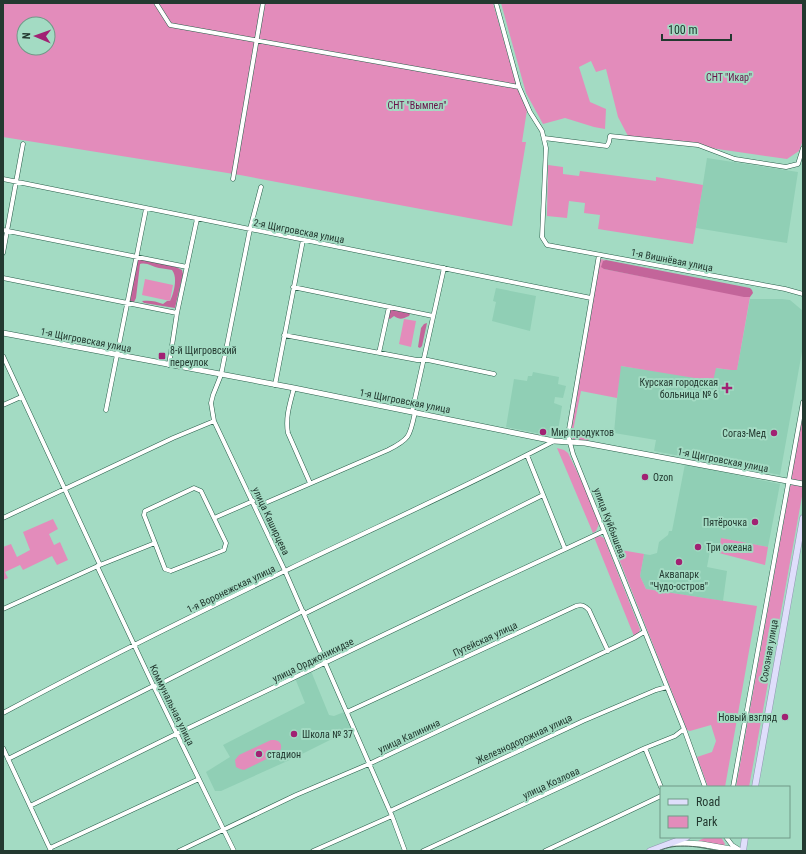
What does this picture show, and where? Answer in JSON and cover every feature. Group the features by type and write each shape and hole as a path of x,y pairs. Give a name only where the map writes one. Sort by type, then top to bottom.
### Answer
{"main road":[{"name":"Союзная улица","path":"755,786 803,518"},
{"path":"650,851 684,838"},
{"path":"667,844 690,843 742,851 746,838"}],"street":[{"path":"156,3 170,24 519,87"},
{"path":"233,179 263,3"},
{"path":"496,3 519,87 530,112 542,131 544,138 607,146 610,136 698,145 728,158 786,166 798,164 803,148"},
{"name":"1-я Вишнёвая улица","path":"544,138 546,148 542,237 547,245 785,289 803,294"},
{"path":"3,253 5,231 17,182 23,144"},
{"name":"2-я Щигровская улица","path":"3,180 591,298"},
{"name":"улица Каширцева","path":"262,187 250,229 221,375 211,403 214,421 256,507 304,613 390,811 405,851"},
{"path":"106,410 146,209"},
{"path":"169,365 177,314 197,219"},
{"path":"5,231 187,267"},
{"path":"275,385 303,240"},
{"name":"улица Куйбышева","path":"599,255 568,432 569,442 684,729 705,786"},
{"path":"256,507 388,450 402,443 408,437 422,360 444,268"},
{"path":"3,278 177,314"},
{"path":"293,287 433,316"},
{"path":"379,353 388,307"},
{"name":"1-я Щигровская улица","path":"3,333 294,388 554,441 590,444 803,484"},
{"path":"284,335 494,374"},
{"name":"Коммунальная улица","path":"3,356 154,687 234,851"},
{"path":"294,388 286,426 310,484"},
{"path":"3,405 21,397"},
{"path":"733,786 803,402"},
{"path":"3,518 173,438 214,421"},
{"name":"1-я Воронежская улица","path":"3,713 66,679 554,441"},
{"path":"527,455 565,549"},
{"path":"194,488 201,490 214,518 226,543 224,550 171,571 165,569 144,515 145,511 194,488"},
{"path":"8,759 543,496"},
{"path":"214,518 253,501"},
{"name":"улица Орджоникидзе","path":"30,806 176,734 604,531"},
{"path":"3,609 99,566 155,543"},
{"name":"Путейская улица","path":"347,712 579,605 586,606 589,610 608,651"},
{"name":"улица Калинина","path":"179,851 296,795 370,764 608,651 644,632"},
{"name":"Железнодорожная улица","path":"390,811 583,721 656,690 667,687"},
{"name":"улица Козлова","path":"423,851 645,748 675,736 684,729"},
{"path":"3,748 51,850 199,779"},
{"path":"645,748 661,786"},
{"path":"545,851 660,796"},
{"path":"313,851 392,816"},
{"path":"727,838 732,845 742,851"}],"shaded area":[{"path":"707,158 798,172 787,243 696,228"},
{"path":"140,259 174,266 182,270 183,274 175,308 144,303 142,301 152,301 163,304 170,301 175,285 175,277 172,270 145,264 140,264 136,298 134,302 130,301 137,260"},
{"path":"606,260 750,288 753,293 750,297 744,297 604,269 601,267 603,261"},
{"path":"496,288 536,296 530,331 492,321 496,302 493,301"},
{"name":"Курская городская больница № 6","path":"750,299 790,300 803,311 803,346 780,475 654,451 656,440 614,433 620,366 662,372 715,368 737,370"},
{"path":"389,309 409,312 410,314 409,316 400,319 394,316 390,319 387,318"},
{"path":"427,323 422,346 420,348 418,347 421,328"},
{"path":"533,372 559,377 558,384 566,386 563,398 555,397 554,403 562,406 557,437 506,427 514,379 527,381 528,376 532,376"},
{"path":"685,464 780,484 768,547 721,538 719,553 710,551 707,567 727,571 723,601 646,589 640,576 644,554 650,555 657,553 659,542 668,535 669,531 672,531"},
{"name":"Школа № 37","path":"311,671 329,715 334,716 344,712 352,729 294,758 221,791 215,791 206,772 230,757 223,745 305,703 295,678"}],"green space":[{"name":"СНТ \"Вымпел\"","path":"3,3 493,3 517,86 527,110 522,142 526,142 512,226 240,175 3,137"},
{"name":"СНТ \"Икар\"","path":"501,3 803,3 803,140 799,151 787,159 628,136 618,117 606,69 596,72 591,61 579,67 590,102 606,109 605,129 565,118 543,124 526,93"},
{"path":"548,165 563,167 563,174 579,176 580,171 656,181 656,177 703,185 693,244 598,229 600,215 584,213 585,203 569,201 567,218 547,216"},
{"path":"600,259 606,260 603,261 604,269 750,297 737,370 716,368 713,381 621,366 617,398 581,391 573,431 589,433 588,441 573,439 570,436"},
{"path":"145,279 173,285 170,301 142,295"},
{"path":"404,319 416,321 411,347 399,344"},
{"path":"803,414 803,481 793,480 791,478"},
{"path":"557,448 568,453 584,486 599,524 596,531 593,533"},
{"path":"790,486 802,486 803,491 749,786 736,786"},
{"path":"53,519 58,529 49,534 54,545 60,542 68,560 57,565 52,556 23,570 20,565 5,572 8,578 3,580 3,547 11,544 17,557 30,550 23,532"},
{"path":"600,536 604,538 640,629 639,633 634,636 594,537"},
{"path":"721,538 768,547 765,565 719,553"},
{"path":"615,549 644,554 640,576 646,589 757,606 725,786 708,786 697,757 712,752 716,741 711,725 690,731 687,730"},
{"name":"стадион","path":"271,740 277,740 280,743 281,747 279,753 244,770 236,767 235,760 239,755"},
{"path":"704,838 722,838 725,844 724,846 698,841"}],"tram line":[{"path":"658,851 666,848 681,846 719,851"}],"place":[{"name":"8-й Щигровский переулок","path":"162,356"},
{"name":"Курская городская больница № 6","path":"727,388"},
{"name":"Мир продуктов","path":"543,432"},
{"name":"Согаз-Мед","path":"774,433"},
{"name":"Ozon","path":"645,477"},
{"name":"Пятёрочка","path":"755,522"},
{"name":"Три океана","path":"698,547"},
{"name":"Аквапарк \"Чудо-остров\"","path":"679,562"},
{"name":"Новый взгляд","path":"785,717"},
{"name":"Школа № 37","path":"294,734"},
{"name":"стадион","path":"259,754"}]}
